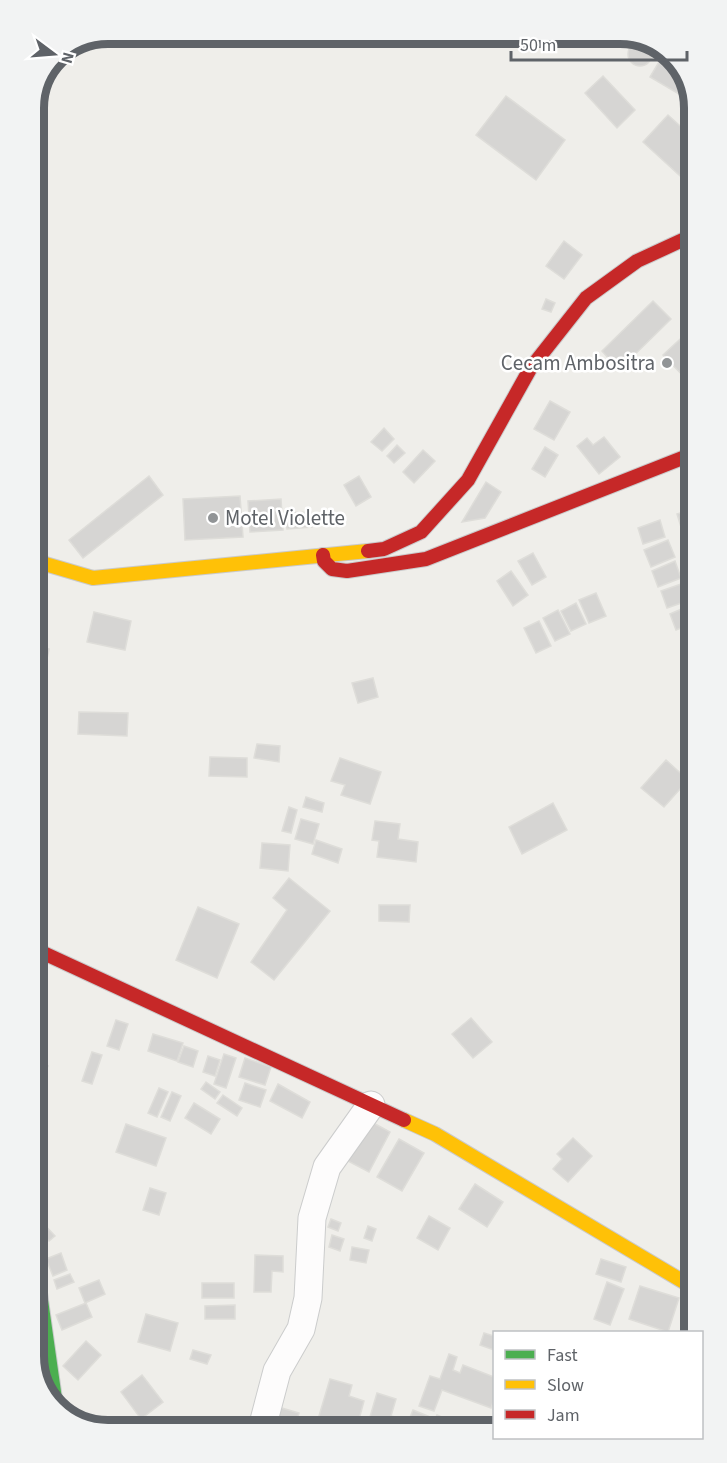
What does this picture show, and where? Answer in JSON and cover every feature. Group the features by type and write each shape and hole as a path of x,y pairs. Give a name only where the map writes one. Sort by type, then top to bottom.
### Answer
{"street":[{"path":"44,564 93,578 384,549 421,532 468,480 530,369 586,298 637,261 684,239"},
{"path":"323,555 324,561 332,569 347,571 426,560 684,457"},
{"path":"43,953 435,1134 684,1281"},
{"path":"264,1419 277,1371 301,1329 308,1298 312,1218 327,1167 371,1105"},
{"path":"43,1315 54,1390"}],"building":[{"path":"631,45 652,52 652,59 645,66 635,66 628,59 628,49"},
{"path":"661,59 675,76 682,96 650,77"},
{"path":"603,76 635,110 617,128 585,93"},
{"path":"506,96 565,140 536,180 476,135"},
{"path":"668,115 684,129 684,179 643,142"},
{"path":"564,241 582,255 564,279 546,266"},
{"path":"546,299 555,303 551,312 542,309"},
{"path":"653,301 671,319 619,370 602,351"},
{"path":"684,336 684,377 663,355"},
{"path":"550,401 570,412 554,440 534,429"},
{"path":"384,428 394,439 382,451 371,442"},
{"path":"604,437 620,457 599,474 577,446 587,438 593,445"},
{"path":"397,445 405,453 394,463 387,456"},
{"path":"545,447 558,455 545,477 532,469"},
{"path":"423,450 435,461 414,483 403,472"},
{"path":"149,476 163,495 83,558 69,540"},
{"path":"359,476 371,497 356,506 344,485"},
{"path":"486,482 501,492 485,518 462,522"},
{"name":"Motel Violette","path":"240,496 243,537 185,540 183,499"},
{"path":"281,499 283,530 250,532 248,501"},
{"path":"311,512 312,527 287,529 285,513"},
{"path":"684,512 684,526 681,527 677,514"},
{"path":"660,520 665,537 643,544 638,528"},
{"path":"668,540 675,557 651,567 644,550"},
{"path":"533,553 546,577 532,585 518,561"},
{"path":"675,561 681,578 658,587 652,571"},
{"path":"511,571 528,595 513,606 497,581"},
{"path":"684,583 684,602 667,608 661,591"},
{"path":"596,593 606,616 589,623 579,600"},
{"path":"576,603 586,624 571,631 561,611"},
{"path":"684,608 684,627 676,630 670,614"},
{"path":"558,610 570,634 555,641 543,618"},
{"path":"94,612 131,621 125,650 87,642"},
{"path":"539,621 551,646 536,653 524,628"},
{"path":"44,648 49,649 44,668"},
{"path":"373,678 378,697 358,703 352,683"},
{"path":"79,712 128,713 127,736 78,734"},
{"path":"257,744 280,746 279,762 254,758"},
{"path":"210,757 247,758 247,777 209,776"},
{"path":"340,758 381,772 370,804 341,795 345,785 331,781"},
{"path":"666,760 684,776 684,784 664,807 641,788"},
{"path":"306,797 324,803 322,812 303,807"},
{"path":"553,803 567,830 522,854 509,827"},
{"path":"289,807 297,810 291,833 282,831"},
{"path":"301,819 319,824 313,844 295,839"},
{"path":"375,821 400,824 398,839 418,842 416,862 377,857 379,841 372,840"},
{"path":"316,840 342,849 338,863 312,854"},
{"path":"262,843 290,845 288,871 260,868"},
{"path":"289,878 330,911 274,980 251,962 287,910 273,898"},
{"path":"379,905 410,905 409,922 379,921"},
{"path":"198,907 239,924 217,978 176,960"},
{"path":"471,1018 492,1042 473,1058 452,1034"},
{"path":"116,1020 128,1024 119,1050 107,1046"},
{"path":"153,1034 183,1043 177,1061 148,1051"},
{"path":"184,1046 198,1051 193,1067 178,1062"},
{"path":"92,1052 102,1055 92,1084 82,1081"},
{"path":"224,1054 236,1058 226,1088 214,1084"},
{"path":"208,1056 220,1060 215,1076 203,1072"},
{"path":"245,1058 271,1067 265,1085 239,1077"},
{"path":"43,1064 48,1066 43,1077"},
{"path":"206,1082 220,1092 215,1099 201,1089"},
{"path":"245,1083 266,1090 260,1107 239,1100"},
{"path":"278,1084 310,1102 302,1118 270,1101"},
{"path":"159,1088 168,1092 157,1117 148,1113"},
{"path":"172,1092 181,1096 170,1121 161,1117"},
{"path":"223,1095 242,1108 237,1116 217,1103"},
{"path":"194,1103 220,1119 211,1134 185,1118"},
{"path":"368,1120 390,1132 369,1172 346,1160"},
{"path":"126,1124 166,1138 156,1166 116,1152"},
{"path":"573,1138 592,1156 568,1182 553,1169 562,1159 557,1154"},
{"path":"399,1139 424,1153 402,1191 377,1177"},
{"path":"475,1184 503,1202 487,1227 459,1209"},
{"path":"150,1188 166,1193 159,1215 143,1210"},
{"path":"429,1216 450,1228 438,1250 417,1238"},
{"path":"331,1219 341,1223 338,1231 328,1227"},
{"path":"43,1223 55,1236 49,1241 43,1235"},
{"path":"368,1226 376,1229 372,1241 364,1238"},
{"path":"332,1235 344,1239 340,1251 329,1247"},
{"path":"352,1247 369,1250 366,1263 350,1260"},
{"path":"61,1253 67,1270 53,1276 46,1259"},
{"path":"255,1255 283,1256 283,1272 272,1271 271,1292 254,1292"},
{"path":"601,1259 626,1267 621,1282 596,1274"},
{"path":"70,1274 74,1282 57,1289 54,1280"},
{"path":"99,1280 105,1294 85,1303 79,1288"},
{"path":"607,1282 624,1289 610,1325 594,1319"},
{"path":"202,1283 234,1283 234,1298 202,1298"},
{"path":"640,1286 679,1298 668,1331 629,1319"},
{"path":"86,1303 92,1317 62,1330 56,1315"},
{"path":"235,1305 235,1319 205,1319 205,1306"},
{"path":"146,1314 178,1323 170,1351 138,1342"},
{"path":"484,1333 493,1336 493,1350 480,1345"},
{"path":"86,1341 101,1355 78,1380 63,1366"},
{"path":"193,1350 211,1355 207,1364 190,1359"},
{"path":"449,1354 457,1357 453,1370 460,1373 463,1365 493,1377 491,1408 442,1390 434,1411 419,1406 430,1376 440,1379"},
{"path":"142,1375 163,1402 141,1419 121,1392"},
{"path":"330,1379 352,1385 349,1396 364,1401 359,1419 318,1419"},
{"path":"377,1393 396,1399 391,1416 398,1420 369,1420"},
{"path":"275,1406 299,1413 297,1419 271,1419"},
{"path":"413,1410 435,1419 437,1415 448,1420 409,1420"}],"traffic: fast":[{"path":"43,1315 54,1390"}],"traffic: slow":[{"path":"44,564 93,578 368,551"},
{"path":"404,1120 435,1134 684,1282"}],"traffic: jam":[{"path":"368,551 384,549 421,532 468,480 530,369 586,298 637,261 684,239"},
{"path":"323,555 324,561 332,569 347,571 426,559 684,457"},
{"path":"43,953 404,1120"}],"place":[{"name":"Cecam Ambositra","path":"667,363"},
{"name":"Motel Violette","path":"213,518"}]}
